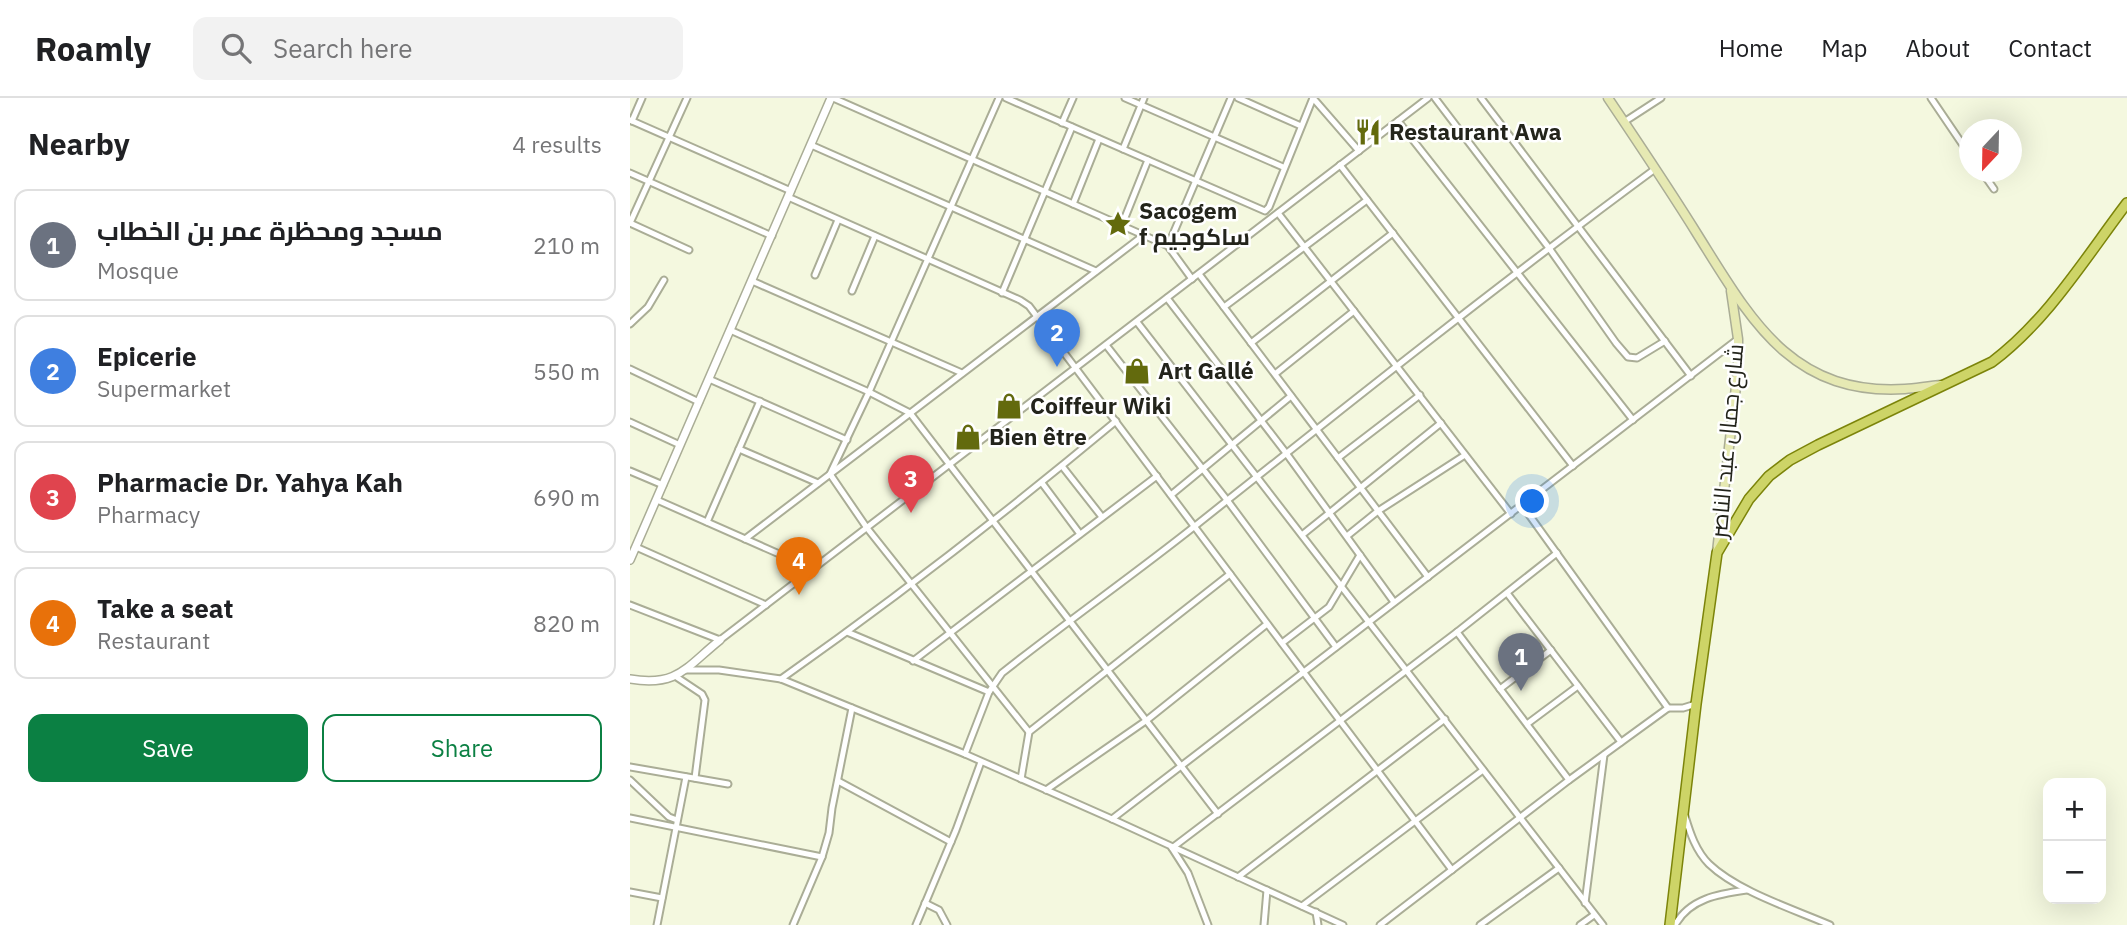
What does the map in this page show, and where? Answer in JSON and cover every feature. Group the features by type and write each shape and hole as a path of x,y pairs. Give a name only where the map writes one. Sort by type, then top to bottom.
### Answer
{"main road":[{"name":"شارع جمال عبد الناصر","path":"1608,98 1730,288 1754,321 1782,350 1810,370 1826,377 1876,389 1947,384"},
{"path":"1672,925 1683,810 1717,553 1749,499 1769,476 1790,460 1992,362 2013,347 2035,324 2127,203"},
{"name":"شارع جمال عبد الناصر","path":"1717,553 1737,386 1738,339 1730,288"}],"street":[{"path":"642,98 631,121 1029,306 1452,870"},
{"path":"687,98 630,223 689,250"},
{"path":"630,560 832,98 1168,246 1192,279"},
{"path":"830,474 999,98"},
{"path":"1006,98 1265,211 1269,207 1313,98 1359,151"},
{"path":"1062,123 1073,98"},
{"path":"1125,98 1283,167"},
{"path":"1123,149 1144,98"},
{"path":"1168,246 1231,98"},
{"path":"1238,98 1301,126"},
{"path":"630,679 660,681 685,670 720,640 1428,98"},
{"path":"1435,98 1628,357 1637,358 1665,341"},
{"path":"1481,98 1691,376"},
{"path":"1624,122 1661,98"},
{"path":"1931,98 1959,139"},
{"path":"1398,121 1633,420"},
{"path":"1002,293 1072,127"},
{"path":"1073,204 1099,139"},
{"path":"811,145 1096,271"},
{"path":"1122,225 1148,160"},
{"path":"1340,165 1573,466"},
{"path":"965,754 990,689 1002,673 1195,526 1549,248 1655,169"},
{"path":"630,173 772,236"},
{"path":"1989,182 1994,189"},
{"path":"1224,307 1367,200"},
{"path":"1278,213 1511,514"},
{"path":"815,275 838,219"},
{"path":"1251,343 1392,233"},
{"path":"745,539 1144,235"},
{"path":"852,291 875,236"},
{"path":"1199,274 1428,577"},
{"path":"630,324 648,307 664,280"},
{"path":"752,281 962,373"},
{"path":"1167,298 1286,453 1394,602"},
{"path":"1275,374 1354,311"},
{"path":"1137,321 1603,925"},
{"path":"730,330 910,413 1218,814"},
{"path":"1112,819 1738,339"},
{"path":"1106,345 1227,500 1336,647"},
{"path":"630,369 699,402"},
{"path":"709,379 847,440"},
{"path":"1338,458 1420,395"},
{"path":"1171,495 1291,396"},
{"path":"707,522 760,401"},
{"path":"781,679 912,584 1042,483 1116,421"},
{"path":"630,422 680,444"},
{"path":"1302,535 1441,423"},
{"path":"739,449 818,483"},
{"path":"1347,536 1378,511 1465,455"},
{"path":"1062,466 1102,517"},
{"path":"630,471 663,485"},
{"path":"830,474 867,527 950,631 990,689 1029,732"},
{"path":"913,661 1157,476"},
{"path":"1042,483 1080,534"},
{"path":"656,500 786,557 803,577"},
{"path":"1522,505 1668,708"},
{"path":"636,547 766,605"},
{"path":"1172,848 1557,553"},
{"path":"1282,643 1329,607 1360,555"},
{"path":"1021,779 1029,732 1230,574"},
{"path":"1507,593 1620,743"},
{"path":"630,605 720,640"},
{"path":"1046,790 1147,720 1267,624"},
{"path":"847,632 913,661 990,689"},
{"path":"1457,632 1569,780"},
{"path":"1500,688 1551,650"},
{"path":"685,670 719,670 781,679 965,754 1343,925"},
{"path":"674,676 702,694 705,700 695,778"},
{"path":"1527,724 1578,686"},
{"path":"1381,925 1569,780 1668,708 1684,708 1696,704"},
{"path":"793,925 822,857 829,833 852,708"},
{"path":"1238,877 1445,719"},
{"path":"1585,904 1604,755"},
{"path":"916,925 981,762"},
{"path":"630,767 728,784"},
{"path":"1302,906 1483,770"},
{"path":"656,925 686,776"},
{"path":"630,780 677,823"},
{"path":"838,781 951,842"},
{"path":"1683,810 1694,842 1720,873 1749,890 1829,925"},
{"path":"630,818 677,823 822,857"},
{"path":"1172,848 1191,879 1208,925"},
{"path":"1480,925 1559,869"},
{"path":"1265,925 1267,890"},
{"path":"1672,925 1683,913 1702,900 1714,895 1749,890"},
{"path":"630,892 662,898"},
{"path":"925,903 939,910 947,925"},
{"path":"1315,912 1318,925"},
{"path":"1580,925 1594,915"}],"place":[{"name":"Restaurant Awa","path":"1368,132"},
{"name":"Sacogem f ساكوجيم","path":"1118,224"},
{"name":"Epicerie","path":"1057,367"},
{"name":"Art Gallé","path":"1137,371"},
{"name":"Coiffeur Wiki","path":"1009,406"},
{"name":"Bien être","path":"968,437"},
{"name":"Pharmacie Dr. Yahya Kah","path":"911,513"},
{"name":"Take a seat","path":"799,595"},
{"name":"مسجد ومحظرة عمر بن الخطاب","path":"1521,691"}]}
